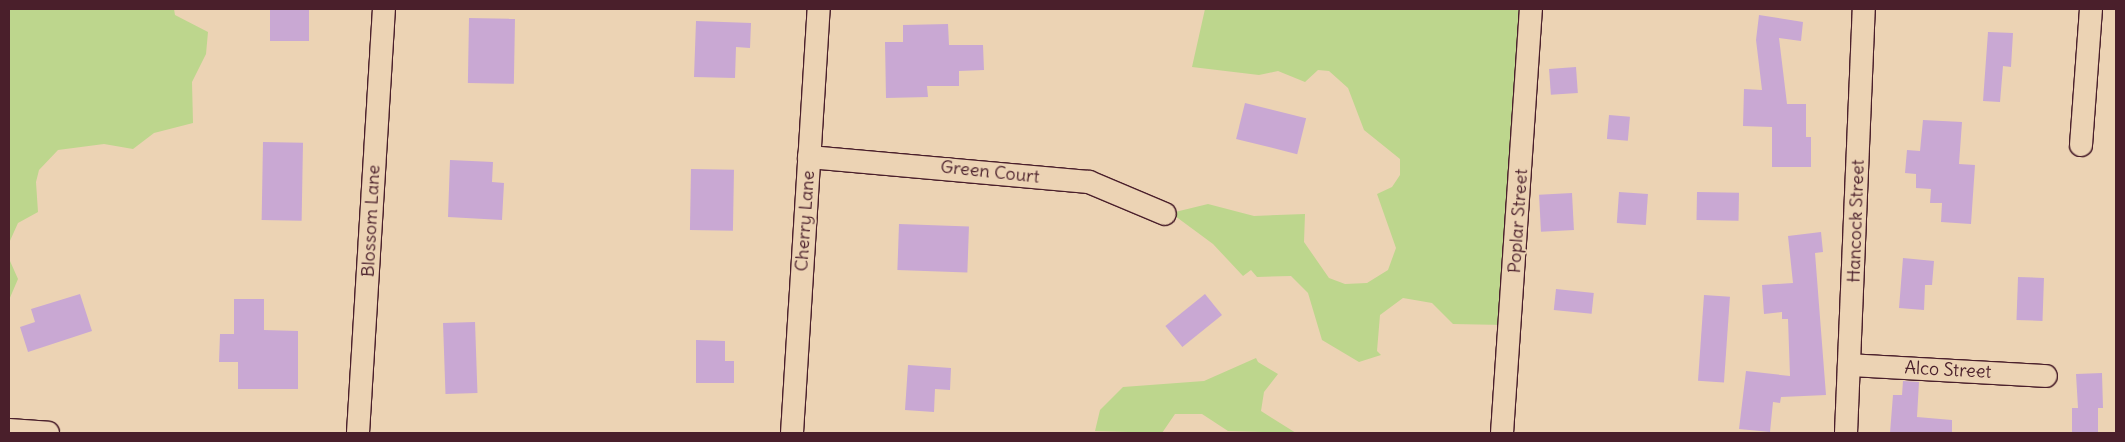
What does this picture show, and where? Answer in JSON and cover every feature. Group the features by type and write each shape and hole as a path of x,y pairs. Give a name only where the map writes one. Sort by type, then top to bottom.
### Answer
{"street":[{"name":"Blossom Lane","path":"358,433 384,9"},
{"name":"Cherry Lane","path":"792,433 819,9"},
{"name":"Poplar Street","path":"1502,433 1531,9"},
{"name":"Hancock Street","path":"1843,432 1849,365 1864,9"},
{"path":"2081,145 2091,9"},
{"name":"Green Court","path":"809,157 1090,182 1165,214"},
{"name":"Alco Street","path":"1849,365 2046,376"},
{"path":"9,430 48,433"}],"green space":[{"path":"9,9 174,9 175,15 208,32 206,54 192,82 193,123 154,133 133,149 104,144 58,150 39,170 36,182 38,212 18,223 9,243"},
{"path":"1205,9 1528,9 1505,325 1453,324 1432,303 1403,298 1380,315 1377,351 1381,355 1359,362 1322,340 1308,293 1291,276 1257,277 1251,270 1243,276 1213,244 1171,213 1208,204 1254,216 1305,214 1304,242 1329,278 1345,284 1367,283 1388,270 1396,248 1377,194 1392,187 1400,175 1400,159 1364,130 1348,88 1329,71 1318,70 1305,82 1278,71 1259,75 1192,67"},
{"path":"9,243 10,261 18,279 9,300"},
{"path":"1256,358 1258,362 1278,374 1264,392 1261,411 1296,433 1228,431 1202,414 1175,414 1162,433 1095,431 1100,410 1123,387 1204,381"}],"building":[{"path":"270,9 309,9 309,41 270,41"},
{"path":"1759,15 1803,22 1801,41 1779,38 1787,104 1806,104 1806,137 1811,137 1811,167 1772,167 1772,127 1743,126 1744,89 1762,90 1756,40"},
{"path":"469,18 515,19 514,84 468,83"},
{"path":"696,21 751,23 750,48 736,47 735,78 694,77"},
{"path":"948,24 949,45 983,45 984,70 959,71 959,86 927,86 928,97 886,98 885,42 903,42 903,25"},
{"path":"1988,32 2013,33 2011,67 2003,66 2000,102 1983,101"},
{"path":"1576,67 1578,93 1551,95 1549,69"},
{"path":"1245,103 1306,118 1297,154 1236,139"},
{"path":"1609,115 1630,117 1628,141 1607,139"},
{"path":"1923,120 1962,122 1959,164 1975,165 1971,224 1941,222 1942,203 1930,203 1931,189 1916,188 1916,174 1905,173 1907,150 1920,151"},
{"path":"263,142 303,143 302,221 262,220"},
{"path":"450,160 493,162 492,182 504,183 502,220 448,217"},
{"path":"691,169 734,170 733,231 690,230"},
{"path":"1619,192 1648,194 1646,225 1617,223"},
{"path":"1697,192 1739,193 1739,221 1697,220"},
{"path":"1572,193 1574,230 1541,232 1539,195"},
{"path":"899,224 969,226 967,272 897,270"},
{"path":"1821,232 1823,252 1815,253 1826,395 1781,397 1780,403 1773,402 1770,432 1739,429 1746,371 1790,376 1788,319 1782,319 1782,312 1764,314 1762,285 1793,283 1788,236"},
{"path":"1903,258 1934,261 1932,285 1925,285 1924,310 1899,308"},
{"path":"2018,277 2044,278 2042,321 2016,320"},
{"path":"1556,289 1594,293 1592,314 1554,310"},
{"path":"80,294 92,331 28,352 20,327 35,322 31,309"},
{"path":"1205,294 1222,315 1182,347 1165,326"},
{"path":"1704,295 1730,297 1724,383 1698,381"},
{"path":"234,299 264,299 264,330 298,331 298,389 238,389 238,362 219,362 220,334 234,334"},
{"path":"475,322 477,393 445,394 443,323"},
{"path":"696,340 725,341 725,361 734,361 734,383 696,383"},
{"path":"908,365 951,368 950,390 935,389 934,412 905,410"},
{"path":"2102,373 2103,408 2098,408 2098,433 2072,433 2072,408 2078,408 2076,374"},
{"path":"1903,381 1919,382 1917,417 1952,420 1952,433 1890,433 1893,395 1902,395"}]}
